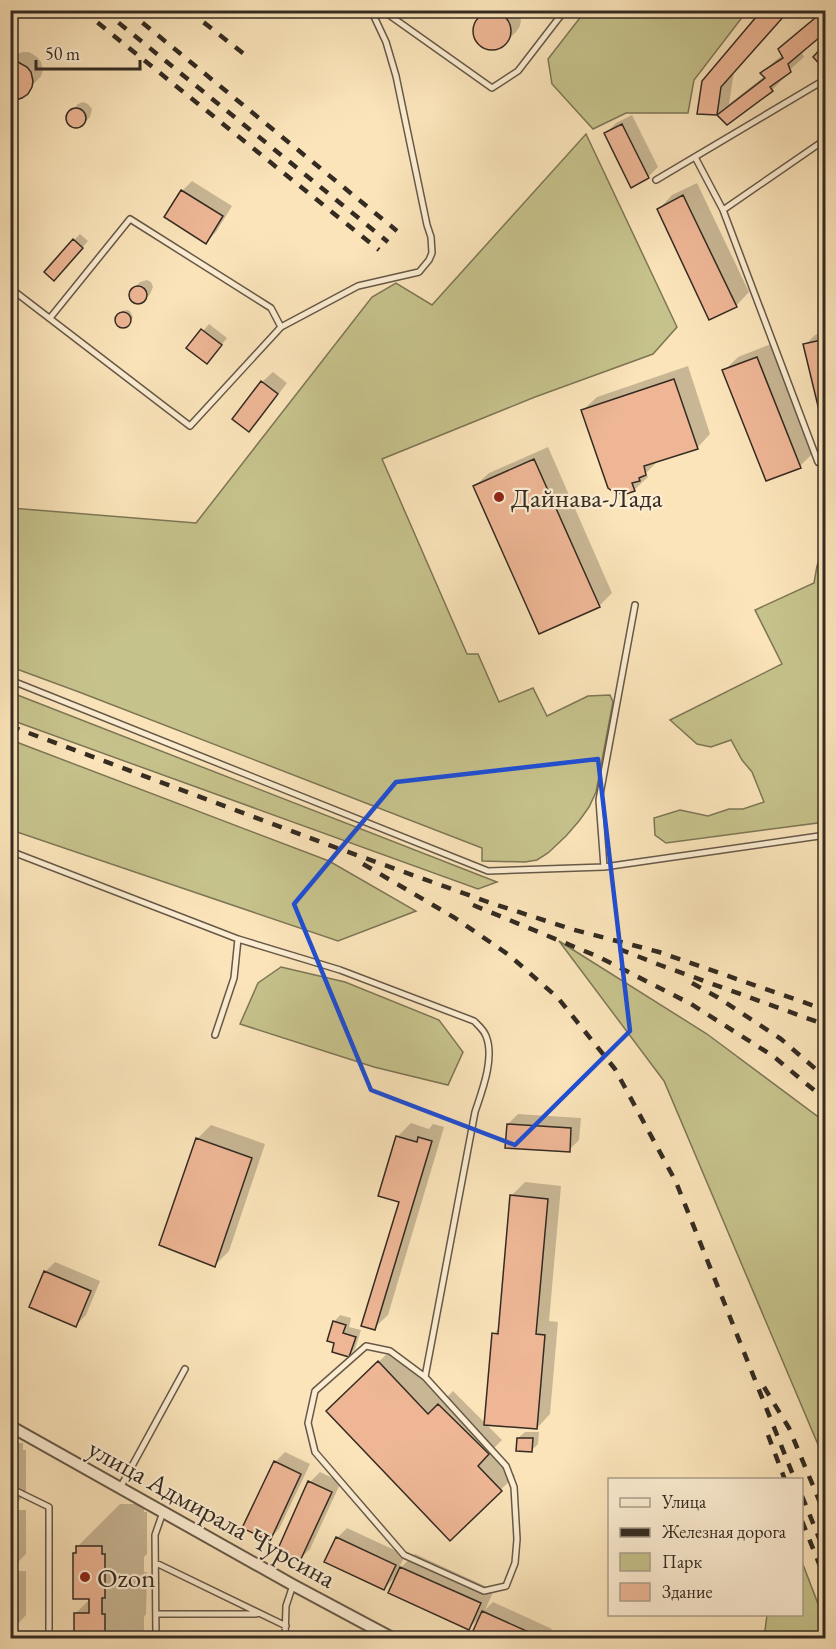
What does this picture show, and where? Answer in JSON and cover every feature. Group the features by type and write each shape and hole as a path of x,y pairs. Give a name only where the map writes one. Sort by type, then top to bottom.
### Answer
{"street":[{"name":"улица Адмирала Чурсина","path":"10,1426 386,1637"}],"lane":[{"path":"10,288 190,426 281,327 358,286 419,272 425,267 432,253 431,237 396,76 386,42 370,10"},
{"path":"382,10 492,88 518,71 565,10"},
{"path":"656,180 825,79"},
{"path":"723,210 825,139"},
{"path":"695,157 723,210 818,462"},
{"path":"50,318 130,219 271,308 281,327"},
{"path":"604,867 599,800 634,605"},
{"path":"10,680 488,871 604,867 825,835"},
{"path":"10,850 238,939 340,970 474,1021 486,1034 490,1055 474,1112 425,1377"},
{"path":"215,1035 234,978 238,939"},
{"path":"366,1346 390,1351 425,1377 506,1466 514,1487 517,1539 515,1563 506,1586 484,1591 404,1555 315,1452 308,1423 315,1391 366,1346"},
{"path":"120,1488 185,1369"},
{"path":"10,1488 49,1507 49,1638"},
{"path":"156,1638 155,1535 163,1512"},
{"path":"156,1563 286,1626"},
{"path":"285,1638 286,1606 293,1585"},
{"path":"156,1614 260,1614"}],"highlighted area":[{"path":"598,759 630,1031 515,1145 371,1090 294,904 396,782"}],"green space":[{"path":"586,10 747,11 694,80 688,113 626,113 593,129 552,84 548,59"},
{"path":"586,134 677,327 653,354 535,397 382,459 467,654 478,654 499,702 533,688 547,716 588,696 610,695 613,702 596,792 579,821 548,853 537,860 525,862 482,861 482,848 11,667 11,508 196,523 372,297 396,283 432,305"},
{"path":"825,555 825,822 666,843 655,835 654,818 680,810 708,816 764,802 752,772 731,740 711,747 697,744 670,720 782,664 755,610 814,583 817,566 821,556"},
{"path":"11,692 497,882 478,889 11,720"},
{"path":"11,740 329,861 416,911 338,941 11,830"},
{"path":"559,941 707,1034 825,1122 825,1461 664,1081"},
{"path":"281,967 345,982 439,1020 463,1052 448,1085 374,1067 240,1024 258,983"},
{"path":"803,1565 825,1622 825,1638 764,1638 767,1616 803,1616"}],"building":[{"path":"762,10 792,10 721,87 717,115 697,114 702,81"},
{"path":"813,10 826,10 826,32 788,64 791,72 770,87 773,91 727,125 717,115 765,78 760,73 783,58 778,49 815,18"},
{"path":"492,12 506,17 511,31 506,45 492,50 478,45 473,31 478,17"},
{"path":"826,39 826,69 825,70 813,57"},
{"path":"10,62 27,67 33,81 28,94 16,100 10,99"},
{"path":"72,108 80,108 86,114 86,122 80,128 72,128 66,122 66,114"},
{"path":"622,124 649,178 631,188 604,133"},
{"path":"181,190 223,216 206,244 164,217"},
{"path":"683,195 737,307 709,320 657,209"},
{"path":"73,239 83,248 54,281 44,272"},
{"path":"138,286 144,289 147,295 144,301 138,304 132,301 129,295 132,289"},
{"path":"120,312 126,312 131,320 129,326 120,328 115,323 115,317"},
{"path":"201,329 222,345 207,364 186,348"},
{"path":"826,339 826,430 824,431 803,344"},
{"path":"757,357 801,468 766,481 722,370"},
{"path":"674,379 698,449 644,466 646,475 639,478 640,481 632,483 635,491 626,494 615,493 608,488 581,410"},
{"path":"261,381 278,394 249,432 232,419"},
{"path":"534,459 600,607 539,634 473,486"},
{"path":"507,1124 571,1128 570,1152 505,1148"},
{"path":"396,1136 417,1142 418,1137 432,1141 375,1330 361,1326 399,1202 378,1196"},
{"path":"196,1138 252,1158 215,1267 159,1245"},
{"path":"510,1195 548,1199 536,1334 545,1335 537,1429 484,1425 492,1333 498,1334"},
{"path":"44,1271 91,1291 76,1327 29,1307"},
{"path":"333,1321 346,1325 343,1333 356,1337 349,1357 332,1352 334,1343 327,1341"},
{"path":"378,1361 428,1414 438,1404 489,1454 478,1466 502,1491 450,1541 326,1411"},
{"path":"517,1438 533,1438 532,1452 516,1451"},
{"path":"274,1461 301,1474 270,1541 242,1528"},
{"path":"308,1481 332,1492 300,1561 277,1551"},
{"path":"336,1537 396,1565 384,1590 324,1562"},
{"path":"76,1546 102,1546 102,1554 105,1554 105,1598 102,1598 102,1614 105,1614 105,1638 74,1638 74,1613 89,1613 89,1599 73,1599 73,1553 76,1553"},
{"path":"400,1567 481,1603 469,1630 388,1593"},
{"path":"482,1611 542,1638 484,1638 472,1633"}],"railway":[{"path":"82,10 379,250"},
{"path":"103,10 388,242"},
{"path":"127,10 397,231"},
{"path":"188,10 249,58"},
{"path":"10,726 488,902 571,929 659,952 826,1010"},
{"path":"363,864 455,918 509,955 558,998 615,1069 676,1182 794,1478"},
{"path":"473,905 599,957 691,1004 773,1056 826,1100"},
{"path":"619,949 826,1025"},
{"path":"692,983 781,1039 826,1078"},
{"path":"764,1387 789,1428 826,1517"},
{"path":"768,1435 784,1478"},
{"path":"803,1498 826,1555"},
{"path":"803,1524 826,1581"}],"place":[{"name":"Дайнава-Лада","path":"499,497"},
{"name":"Ozon","path":"85,1577"}]}
